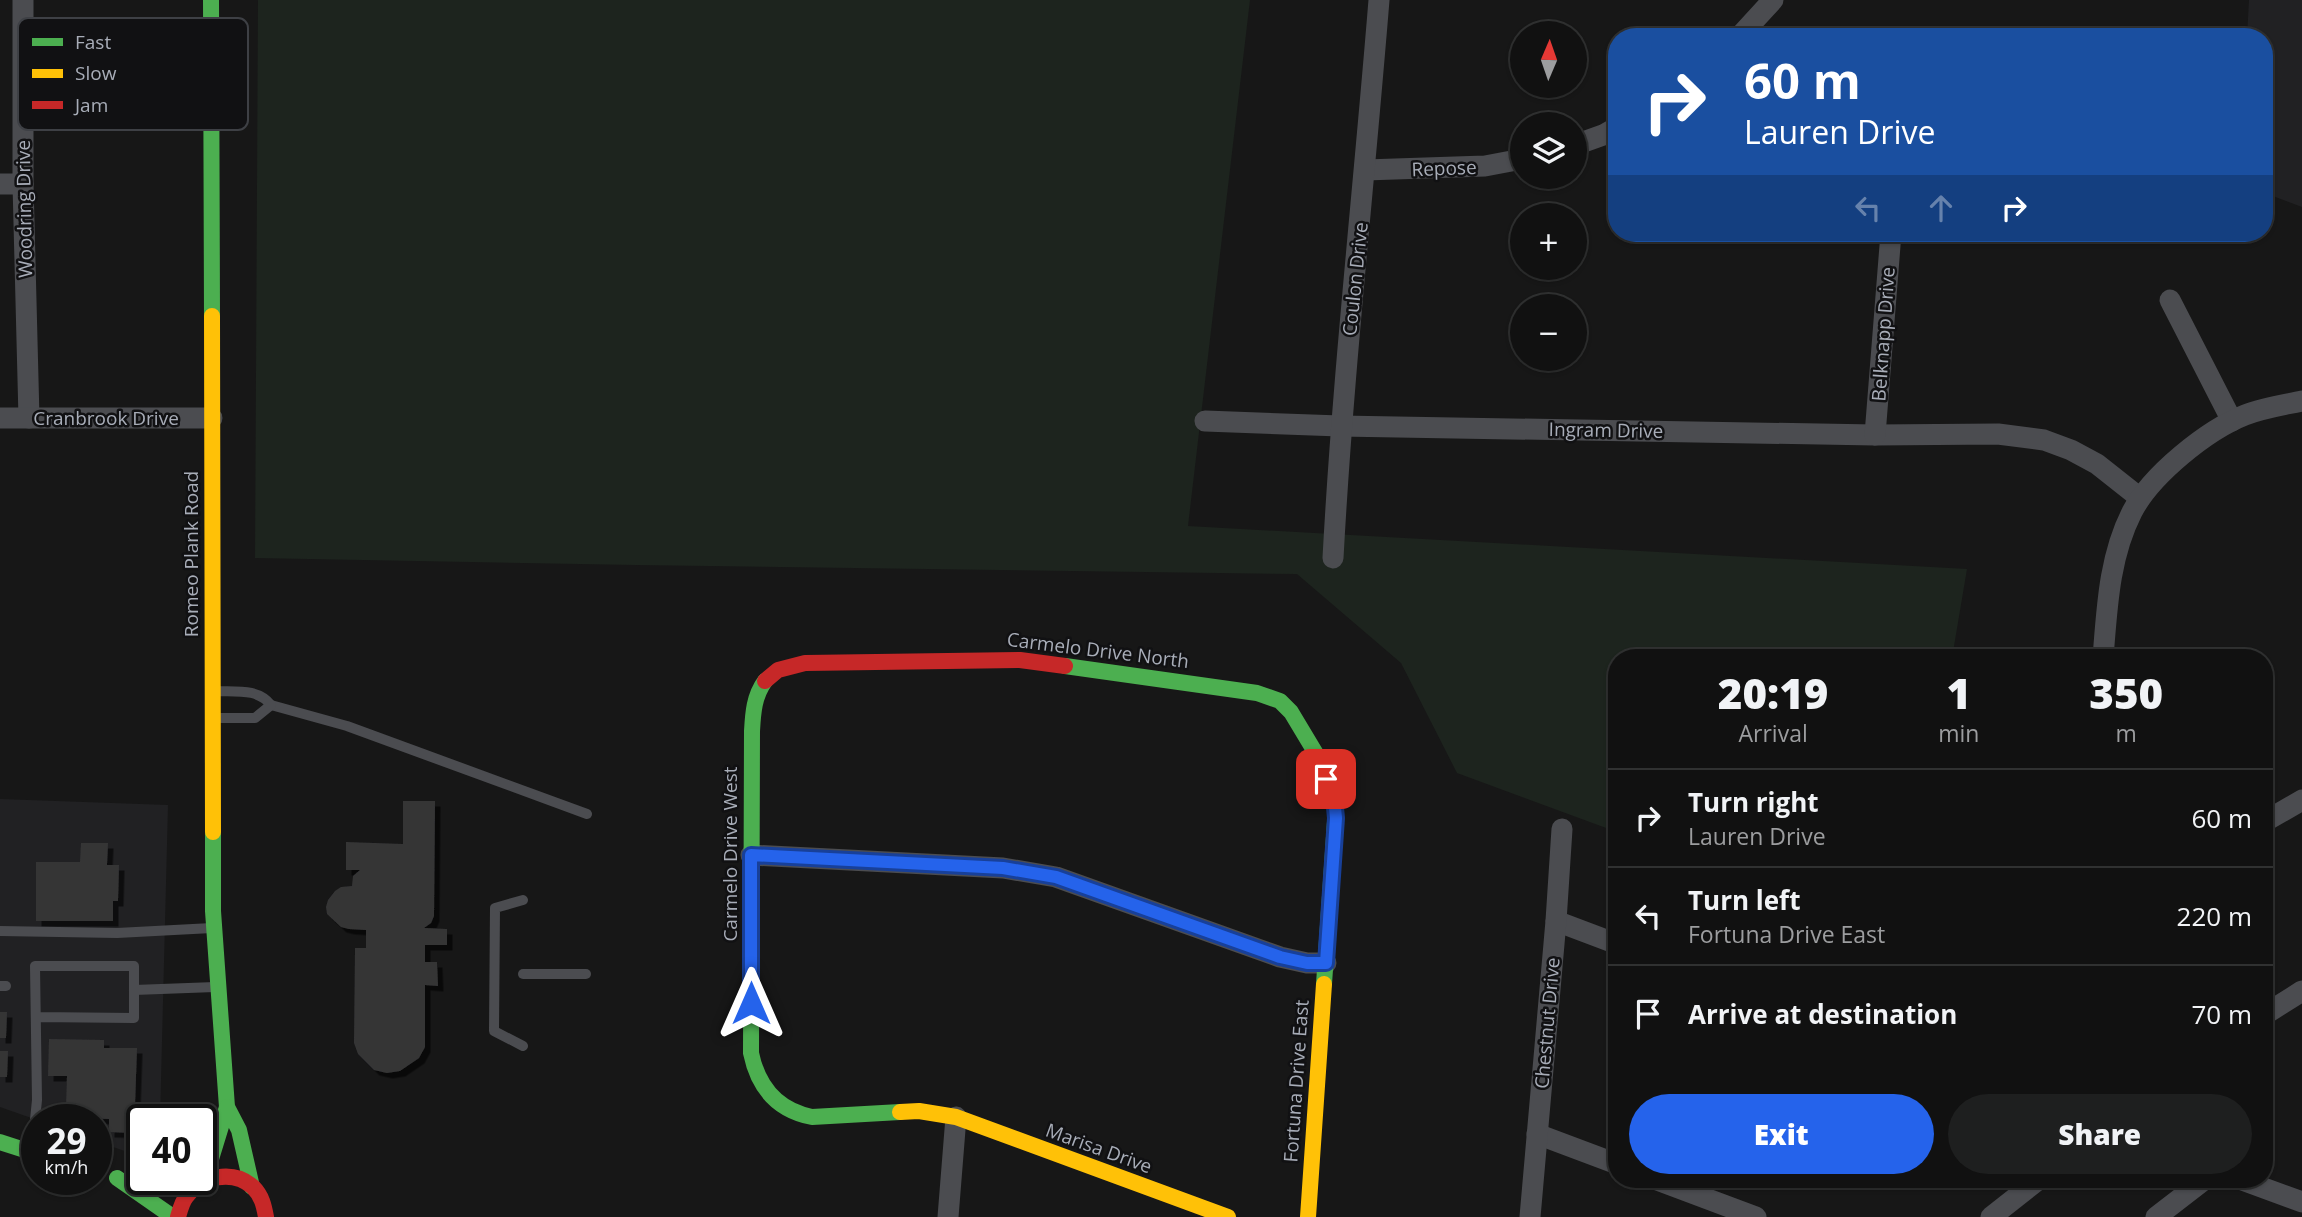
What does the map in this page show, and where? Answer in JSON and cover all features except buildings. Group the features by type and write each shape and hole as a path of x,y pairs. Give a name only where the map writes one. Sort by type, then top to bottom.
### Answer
{"street":[{"name":"Woodring Drive","path":"23,0 23,18"},
{"name":"Romeo Plank Road","path":"211,0 211,18"},
{"name":"Coulon Drive","path":"1333,558 1340,426 1379,0"},
{"path":"1747,28 1773,0"},
{"name":"Woodring Drive","path":"23,130 29,418"},
{"name":"Romeo Plank Road","path":"211,130 215,928 228,1107 239,1130 252,1187 268,1215"},
{"path":"1587,140 1608,131"},
{"name":"Repose","path":"1365,170 1485,166 1510,161"},
{"path":"0,184 23,184"},
{"name":"Belknapp Drive","path":"1875,435 1890,242"},
{"path":"2170,300 2232,421"},
{"path":"2104,649 2111,577 2125,529 2140,498 2183,454 2232,421 2255,412 2302,401"},
{"name":"Cranbrook Drive","path":"0,418 212,418"},
{"name":"Ingram Drive","path":"1205,421 1340,426 2007,436 2044,440 2071,450 2097,464 2140,498"},
{"name":"Carmelo Drive North","path":"774,673 805,663 1007,659 1101,669 1261,693 1283,703 1310,744"},
{"name":"Carmelo Drive West","path":"774,673 764,680 753,707 751,1053 755,1071 766,1090 782,1107 803,1116 919,1111 956,1117"},
{"name":"Fortuna Drive East","path":"1308,1217 1336,807 1310,744"},
{"path":"2273,817 2302,800"},
{"name":"Chestnut Drive","path":"1530,1217 1562,829"},
{"path":"751,855 1003,868 1038,873 1056,877 1280,957 1307,963 1326,963"},
{"path":"1556,921 1608,941"},
{"path":"2273,1009 2302,990"},
{"name":"Romeo Plank Road","path":"217,1141 228,1107"},
{"path":"948,1217 956,1117"},
{"name":"Marisa Drive","path":"956,1117 1228,1217"},
{"path":"1537,1134 1608,1161"},
{"path":"0,1142 21,1149"},
{"path":"217,1176 228,1176 252,1187"},
{"path":"126,1177 112,1177 126,1186"},
{"path":"1678,1188 1756,1217"},
{"path":"1991,1217 2028,1188"},
{"path":"2156,1217 2194,1188"},
{"path":"2264,1188 2302,1202"},
{"path":"140,1195 173,1217"},
{"name":"Romeo Plank Road","path":"178,1217 186,1195"}],"lane":[{"path":"212,691 255,693 271,705 347,726 587,814"},
{"path":"212,718 255,718 271,705"},
{"path":"523,900 495,908 494,1031 523,1046"},
{"path":"0,931 117,933 215,928"},
{"path":"36,1017 134,1018 134,966 35,966 37,1104"},
{"path":"523,974 586,974"},
{"path":"134,990 219,987"}],"shaded area":[{"path":"258,0 1250,0 1188,526 1967,569 1954,649 1608,649 1608,829 1457,773 1401,663 1297,574 255,558"},
{"path":"2249,0 2302,0 2302,207 2273,196 2273,28 2247,28"},
{"path":"0,799 168,805 160,1104 126,1104 126,1151 112,1147 112,1104 21,1104 21,1114 0,1107"}],"traffic: fast":[{"path":"211,0 211,18"},
{"path":"211,130 212,316"},
{"path":"1065,666 1257,693 1280,701 1291,712 1315,752 1336,807 1324,984"},
{"path":"765,681 756,699 752,731 751,1053 754,1065 771,1095 779,1103 800,1114 812,1117 900,1112"},
{"path":"213,832 213,911 227,1107 239,1130 252,1187"},
{"path":"217,1140 227,1107"},
{"path":"0,1142 21,1149"},
{"path":"117,1178 173,1217"}],"traffic: slow":[{"path":"212,316 213,832"},
{"path":"1308,1217 1324,984"},
{"path":"900,1112 919,1111 956,1117 1228,1217"}],"traffic: jam":[{"path":"765,681 778,670 805,663 1020,660 1065,666"},
{"path":"178,1217 183,1201 192,1190 217,1177 236,1178 253,1187 261,1198 266,1217"}],"route":[{"path":"751,1003 751,855 1003,868 1038,873 1056,877 1280,957 1307,963 1326,963 1336,818 1334,797 1326,779"}]}
